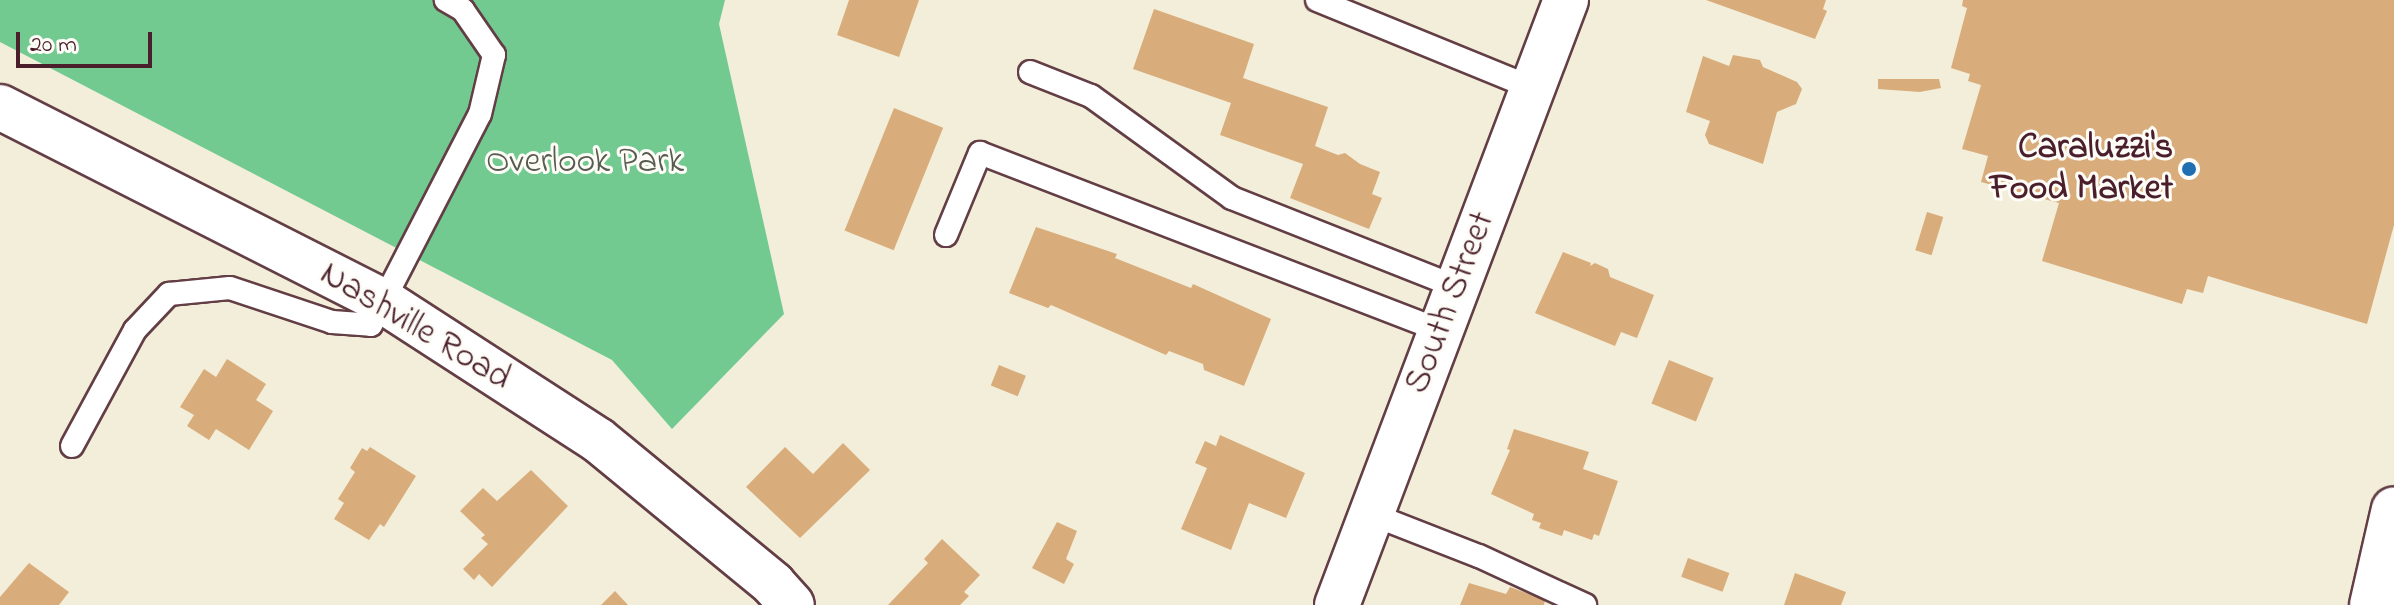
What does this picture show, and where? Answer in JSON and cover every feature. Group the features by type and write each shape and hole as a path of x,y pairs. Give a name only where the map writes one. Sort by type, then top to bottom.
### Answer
{"street":[{"name":"South Street","path":"1337,605 1566,0"},
{"name":"Nashville Road","path":"0,107 386,303 598,440 773,584 792,605"},
{"path":"2372,605 2394,509"}],"lane":[{"path":"72,446 135,330 169,294 230,288 332,322 371,325 386,303 480,114 494,55 463,10 446,0"},
{"path":"1317,0 1533,88"},
{"path":"1030,72 1091,96 1232,198 1457,287"},
{"path":"946,235 980,153 1441,331"},
{"path":"1371,514 1479,556 1585,605"}],"green space":[{"name":"Overlook Park","path":"0,0 725,0 719,24 784,314 672,429 612,360 0,42"}],"building":[{"path":"849,0 919,0 899,57 837,35"},
{"path":"1706,0 1826,0 1823,9 1827,11 1815,39"},
{"name":"Caraluzzi's Food Market","path":"1963,0 2394,0 2394,225 2367,324 2208,276 2203,293 2187,289 2182,304 2042,261 2059,203 1981,182 1988,156 1962,149 1981,85 1968,81 1970,74 1951,68 1967,8 1962,6"},
{"path":"1154,9 1254,44 1243,78 1328,107 1315,146 1338,155 1345,153 1360,164 1380,172 1372,194 1382,198 1369,229 1290,198 1303,164 1220,135 1231,103 1133,69"},
{"path":"1733,55 1760,60 1763,67 1797,82 1802,89 1796,104 1777,112 1763,164 1709,144 1705,135 1710,121 1686,112 1703,56 1729,66"},
{"path":"1878,79 1939,79 1941,88 1920,92 1878,89"},
{"path":"894,108 943,128 894,250 845,230"},
{"path":"1927,212 1943,217 1932,255 1915,250"},
{"path":"1036,227 1117,254 1115,258 1191,288 1193,284 1271,319 1244,386 1204,370 1203,364 1169,351 1166,355 1051,305 1048,308 1009,293"},
{"path":"1563,252 1591,263 1590,266 1595,263 1608,269 1610,277 1654,295 1637,338 1621,332 1615,346 1535,313"},
{"path":"227,359 266,384 256,400 273,411 249,450 216,429 209,440 187,426 194,415 180,407 204,369 216,377"},
{"path":"1669,360 1714,378 1696,422 1651,404"},
{"path":"999,365 1026,376 1018,396 991,385"},
{"path":"1514,429 1589,452 1583,469 1618,481 1599,536 1594,534 1592,540 1564,530 1562,536 1539,528 1541,523 1532,520 1534,514 1491,494 1510,450 1507,449"},
{"path":"1220,435 1305,473 1286,518 1249,503 1231,550 1181,529 1207,468 1195,463 1205,441 1216,446"},
{"path":"843,443 870,470 800,538 746,487 785,447 813,474"},
{"path":"370,447 416,476 384,527 380,524 369,540 334,519 344,503 338,499 355,472 350,468 362,448 367,451"},
{"path":"531,470 568,506 492,587 479,574 474,580 463,569 488,544 481,538 485,535 460,511 483,488 497,501"},
{"path":"1057,522 1077,531 1066,559 1074,564 1064,584 1032,568"},
{"path":"942,539 980,575 964,592 969,596 960,605 888,605 928,563 924,559"},
{"path":"1688,558 1729,573 1723,592 1681,577"},
{"path":"29,563 69,592 59,605 0,605 0,597"},
{"path":"1795,573 1846,592 1841,605 1784,605"},
{"path":"1469,583 1506,594 1510,587 1545,600 1544,605 1460,605"},
{"path":"615,591 628,605 601,605"}],"place":[{"name":"Caraluzzi's Food Market","path":"2189,169"}]}
